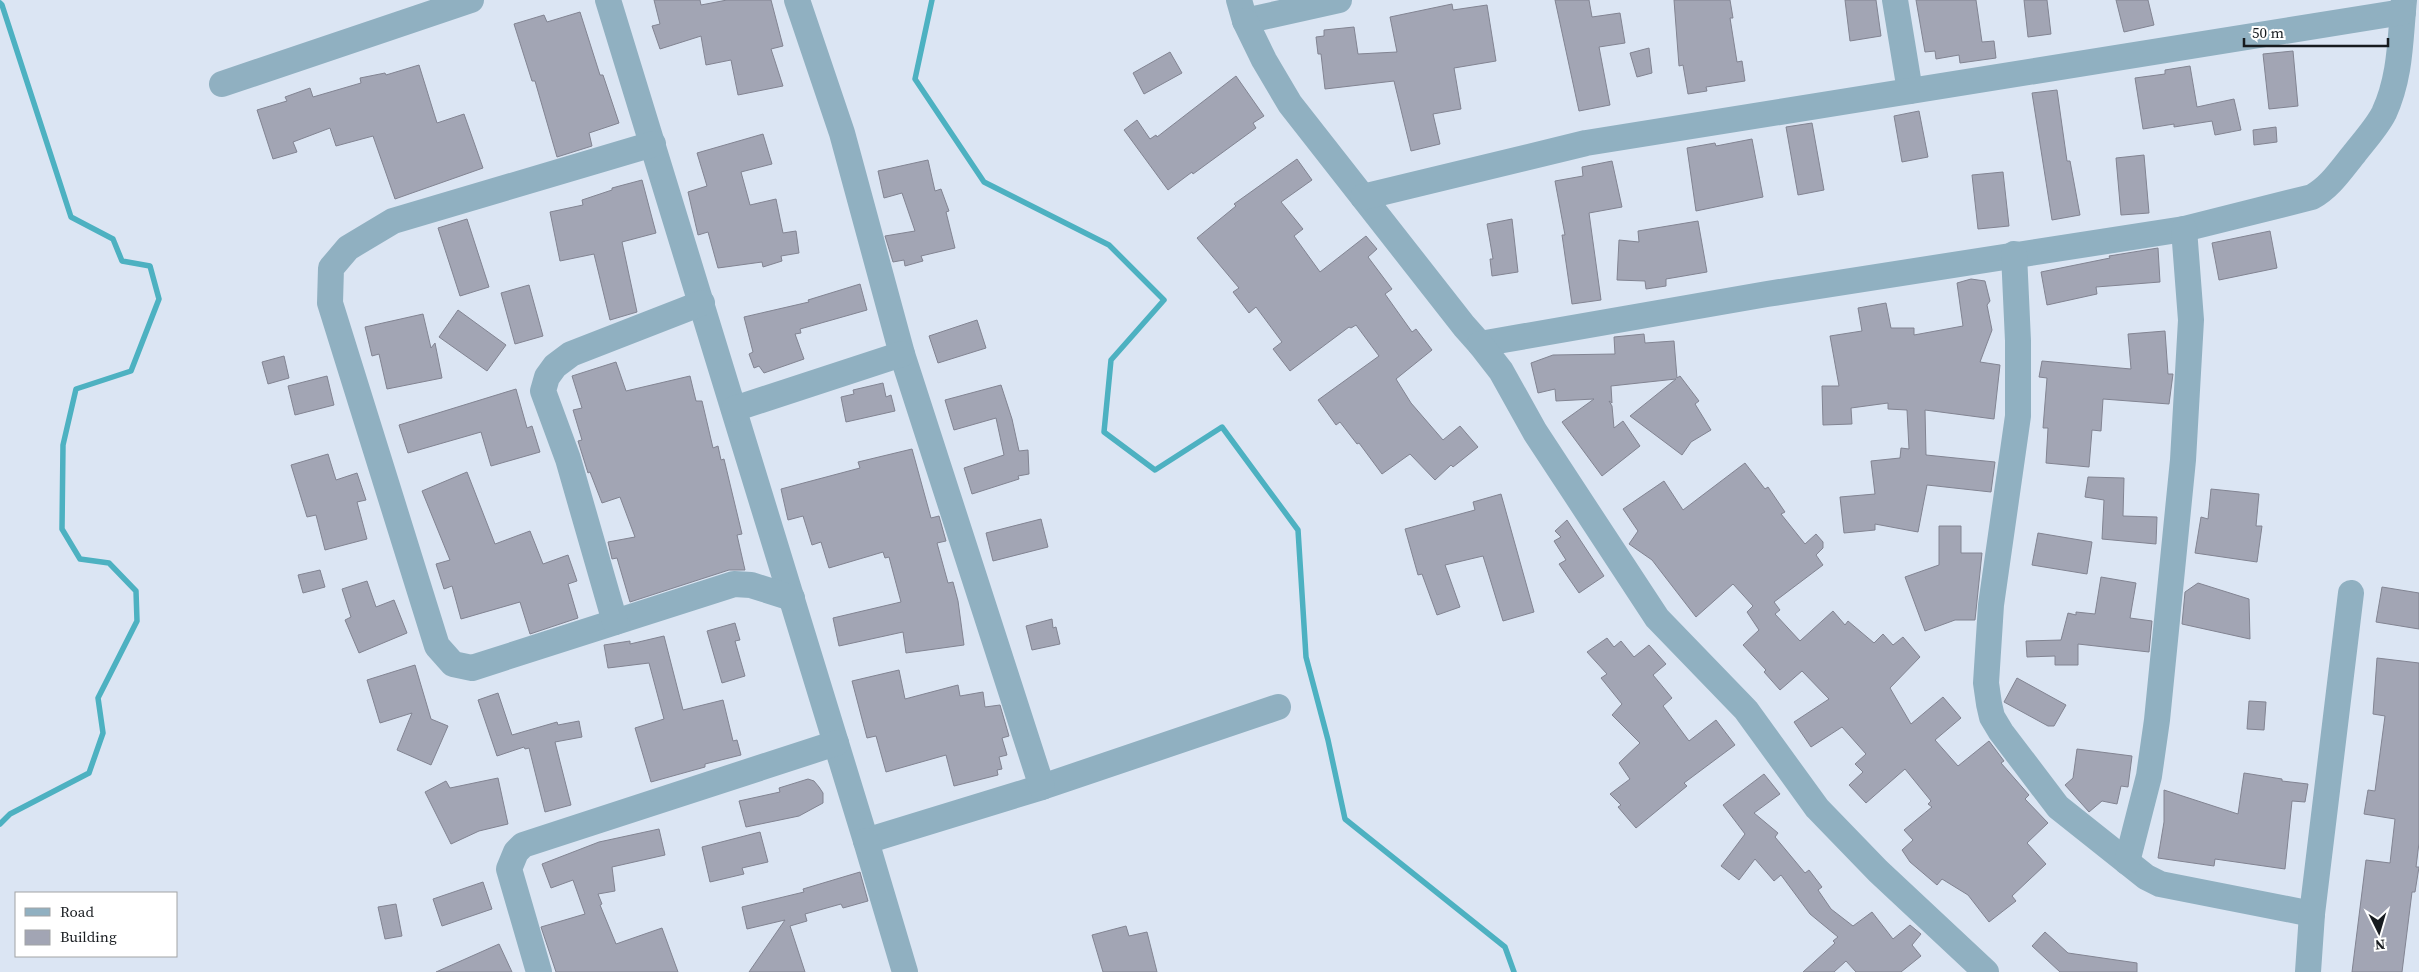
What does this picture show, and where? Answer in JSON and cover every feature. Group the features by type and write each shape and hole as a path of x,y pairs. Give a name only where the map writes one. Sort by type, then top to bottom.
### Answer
{"street":[{"path":"222,84 471,0"},
{"path":"608,0 906,972"},
{"path":"797,0 842,133 902,354 1042,787"},
{"path":"1339,0 1242,10 1290,104 1501,371 1535,432 1657,618 1746,710 1817,808 1878,871 1986,972"},
{"path":"1895,0 1910,91"},
{"path":"1363,197 1586,143 1910,91 2404,6 2400,58 2395,83 2383,115 2323,191 2296,203 2184,229 2014,254 1480,344"},
{"path":"653,144 393,221 348,248 330,268 329,287 333,313 437,646 453,664 472,668 734,584 751,585 792,598"},
{"path":"2127,862 2149,776 2157,720 2183,460 2191,320 2184,229"},
{"path":"2014,254 2018,341 2018,416 1991,605 1986,683 1992,717 2058,807 2146,877 2160,884 2312,914"},
{"path":"615,622 568,459 543,391 547,377 555,366 571,354 702,303"},
{"path":"734,409 902,354"},
{"path":"2308,972 2312,914 2352,594"},
{"path":"866,841 1042,787 1278,707"},
{"path":"539,972 509,869 516,852 523,845 836,743"}],"building":[{"path":"654,0 700,0 701,5 727,0 771,0 783,46 771,49 783,86 738,95 731,60 706,65 701,36 660,49 652,26 660,24"},
{"path":"1555,0 1589,0 1592,17 1620,13 1625,43 1599,47 1610,105 1579,111"},
{"path":"1674,0 1730,0 1733,18 1730,18 1737,62 1742,61 1745,81 1706,87 1707,91 1688,94 1683,65 1679,66"},
{"path":"1845,0 1876,0 1881,36 1850,41"},
{"path":"1916,0 1976,0 1982,42 1994,41 1996,58 1960,63 1959,55 1936,59 1935,51 1925,52"},
{"path":"2024,0 2047,0 2051,34 2028,37"},
{"path":"2116,0 2148,0 2154,25 2124,32"},
{"path":"1452,4 1453,10 1487,5 1496,61 1454,68 1461,109 1433,114 1440,144 1411,151 1394,81 1325,89 1321,54 1318,54 1316,37 1324,36 1324,30 1354,27 1358,54 1397,52 1390,17"},
{"path":"580,12 600,75 603,75 619,123 589,133 592,146 557,157 535,81 532,81 514,24 544,15 547,22"},
{"path":"1649,48 1652,73 1637,77 1630,53"},
{"path":"2293,51 2298,106 2269,109 2263,54"},
{"path":"1170,52 1182,73 1144,94 1133,73"},
{"path":"419,65 437,123 464,114 483,168 395,199 373,136 336,146 330,128 293,142 297,152 273,159 257,110 287,101 285,97 310,88 313,97 361,83 360,78 385,73 386,75"},
{"path":"2190,66 2197,107 2234,99 2241,130 2215,135 2212,121 2174,127 2174,124 2143,129 2135,78 2165,74 2165,70"},
{"path":"1236,76 1264,116 1253,123 1256,128 1168,190 1124,130 1137,120 1150,139 1156,135 1157,137"},
{"path":"2057,90 2067,161 2070,161 2080,215 2052,220 2032,93"},
{"path":"1919,111 1928,157 1902,162 1894,116"},
{"path":"1812,123 1824,190 1798,195 1786,127"},
{"path":"2276,127 2277,142 2254,145 2253,130"},
{"path":"763,134 772,164 741,172 750,205 776,199 783,233 796,231 799,253 781,256 782,261 763,267 762,262 718,268 708,232 698,235 688,192 707,186 697,153"},
{"path":"1752,139 1763,197 1696,211 1687,148 1715,143 1716,146"},
{"path":"2144,155 2149,213 2121,215 2116,158"},
{"path":"1297,159 1312,180 1281,202 1303,229 1294,236 1320,272 1366,236 1377,249 1368,257 1392,289 1385,294 1412,332 1416,329 1432,350 1396,379 1411,403 1443,440 1460,426 1478,447 1453,467 1451,465 1435,480 1410,454 1382,474 1359,443 1357,444 1340,422 1336,425 1318,400 1379,356 1356,325 1351,328 1349,327 1290,371 1273,349 1282,342 1256,307 1249,313 1233,292 1239,288 1197,238 1236,206 1234,204"},
{"path":"928,160 935,191 941,189 949,211 946,212 955,248 921,256 923,261 905,266 904,260 893,262 885,236 915,231 902,193 884,198 878,171"},
{"path":"1612,161 1622,207 1589,213 1601,300 1572,304 1562,235 1565,235 1555,181 1583,176 1582,167"},
{"path":"2003,172 2009,226 1978,229 1972,175"},
{"path":"642,180 656,233 622,242 637,312 610,320 594,254 560,261 550,212 583,205 582,200 612,190 612,188"},
{"path":"467,219 489,287 460,296 438,228"},
{"path":"1512,219 1518,272 1492,276 1490,259 1493,259 1487,224"},
{"path":"1698,221 1707,272 1666,279 1666,286 1646,289 1645,281 1617,280 1619,240 1639,242 1638,231"},
{"path":"2270,231 2277,268 2219,280 2212,243"},
{"path":"2158,248 2160,282 2096,287 2097,294 2047,305 2041,272 2110,258 2109,256"},
{"path":"1971,279 1985,281 1990,301 1987,305 1992,330 1980,362 2000,365 1994,419 1925,410 1926,455 1995,462 1991,492 1927,485 1918,532 1875,524 1875,530 1844,533 1840,497 1875,494 1871,461 1900,458 1901,448 1909,449 1907,410 1888,409 1888,403 1851,408 1852,424 1823,425 1822,386 1839,386 1830,336 1862,331 1858,308 1886,303 1891,328 1914,328 1914,335 1963,326 1957,283"},
{"path":"860,284 867,310 800,329 801,333 795,334 804,359 764,373 759,366 754,368 749,354 753,352 744,317 809,302 808,300"},
{"path":"529,285 543,336 515,344 501,293"},
{"path":"458,310 506,345 487,371 439,337"},
{"path":"423,314 431,348 435,343 442,378 387,389 379,354 372,356 365,327"},
{"path":"977,320 986,348 938,363 929,336"},
{"path":"2165,331 2168,374 2173,374 2169,404 2103,399 2101,431 2092,430 2089,467 2046,463 2048,428 2043,428 2047,378 2039,377 2042,361 2131,369 2128,334"},
{"path":"1644,334 1645,343 1674,341 1677,378 1680,376 1699,401 1695,404 1711,430 1691,442 1682,455 1630,416 1676,379 1611,386 1612,403 1609,401 1612,406 1614,428 1623,421 1640,446 1602,476 1562,422 1594,399 1556,401 1555,389 1538,393 1531,363 1553,355 1615,354 1614,337"},
{"path":"284,356 289,378 268,384 262,362"},
{"path":"616,362 626,391 690,376 696,401 702,401 713,448 718,446 721,460 724,459 742,534 737,535 745,570 729,570 630,602 617,558 612,559 608,542 635,537 620,497 602,503 590,472 588,473 578,441 582,440 573,410 582,408 572,376"},
{"path":"327,376 334,405 295,415 288,386"},
{"path":"883,383 886,397 891,395 895,411 846,422 841,397 854,394 853,390"},
{"path":"1001,385 1012,419 1019,451 1028,450 1029,474 1018,476 1019,479 972,494 964,468 1004,455 996,418 954,430 945,400"},
{"path":"516,389 527,428 532,426 540,452 491,466 481,432 408,453 399,425"},
{"path":"912,449 931,518 939,516 946,541 937,543 948,583 953,582 958,601 964,645 906,653 903,632 839,646 833,618 901,602 889,557 885,558 883,552 829,568 821,542 812,545 803,516 788,520 781,489 860,468 858,462"},
{"path":"328,454 336,480 357,473 366,500 357,502 367,539 325,550 316,515 307,517 291,465"},
{"path":"1745,463 1765,489 1768,487 1785,512 1781,514 1805,544 1816,534 1823,542 1823,548 1816,555 1823,565 1774,602 1780,610 1775,614 1800,641 1833,611 1845,625 1848,621 1874,643 1883,634 1893,645 1903,637 1920,657 1890,688 1911,724 1943,697 1961,718 1935,740 1958,766 1989,741 2004,761 2001,763 2029,795 2025,799 2048,823 2027,843 2046,864 2012,896 2016,901 1989,922 1968,895 1942,879 1937,885 1910,862 1902,850 1913,840 1904,830 1932,807 1928,804 1931,801 1905,769 1866,803 1849,785 1863,772 1855,764 1866,754 1842,727 1811,747 1794,722 1829,699 1802,671 1780,690 1764,672 1766,670 1743,645 1759,630 1747,612 1753,606 1733,584 1696,617 1652,560 1629,544 1638,531 1623,509 1664,481 1683,510"},
{"path":"467,472 495,544 530,531 543,564 568,555 577,581 568,584 578,618 530,634 520,602 461,619 452,586 444,589 436,564 450,560 422,491"},
{"path":"2088,477 2124,478 2123,516 2157,517 2156,544 2102,539 2104,500 2085,497"},
{"path":"2211,489 2259,494 2256,526 2262,526 2257,562 2195,553 2201,517 2208,519"},
{"path":"1501,494 1534,612 1503,621 1483,556 1445,565 1460,607 1437,615 1422,574 1418,575 1405,529 1475,510 1473,502"},
{"path":"1041,519 1048,547 993,561 986,533"},
{"path":"1567,520 1604,576 1579,593 1559,564 1566,560 1554,541 1561,537 1555,531"},
{"path":"1939,526 1961,526 1961,553 1982,553 1975,620 1955,620 1925,631 1905,577 1939,565"},
{"path":"2038,533 2092,542 2087,574 2032,565"},
{"path":"320,570 325,587 303,593 298,575"},
{"path":"2101,577 2136,583 2130,618 2152,621 2149,652 2078,644 2078,665 2055,665 2055,656 2027,657 2026,641 2061,640 2068,613 2076,615 2076,612 2095,614"},
{"path":"367,581 376,607 394,600 407,633 359,653 345,620 351,617 342,589"},
{"path":"2198,583 2249,599 2250,639 2182,624 2185,592"},
{"path":"2382,587 2419,593 2419,629 2376,622"},
{"path":"1052,619 1053,628 1056,627 1060,644 1032,650 1026,626"},
{"path":"735,623 740,640 735,641 745,676 722,683 707,631"},
{"path":"664,636 683,710 723,700 733,741 737,740 741,755 705,764 705,767 651,782 635,728 664,719 649,663 608,668 604,645 630,641 630,644"},
{"path":"1607,638 1614,647 1621,641 1634,657 1649,645 1666,664 1653,675 1672,698 1663,706 1689,741 1716,720 1735,745 1684,783 1687,786 1636,828 1618,807 1621,805 1610,794 1630,779 1619,763 1640,743 1612,715 1622,704 1601,678 1607,674 1587,652"},
{"path":"2377,658 2419,663 2419,843 2416,867 2419,867 2415,892 2412,892 2402,972 2352,972 2366,860 2390,863 2395,819 2364,814 2368,790 2375,791 2385,716 2373,714"},
{"path":"415,665 431,719 448,726 431,765 397,750 412,713 380,723 367,680"},
{"path":"899,670 905,699 958,685 960,696 983,692 985,707 1000,705 1009,736 1002,738 1007,755 999,757 1002,769 997,770 998,775 954,786 946,755 886,772 876,736 867,738 852,681"},
{"path":"2017,678 2066,705 2054,726 2048,726 2004,702"},
{"path":"498,693 512,735 557,722 558,725 579,721 582,737 555,742 571,805 545,812 529,748 525,749 524,747 497,756 478,700"},
{"path":"2249,701 2266,702 2264,730 2247,729"},
{"path":"2077,749 2132,756 2128,787 2121,786 2117,804 2102,801 2089,812 2065,785 2073,778"},
{"path":"2244,773 2308,784 2305,802 2292,801 2285,869 2215,859 2214,866 2158,858 2164,822 2164,790 2238,814"},
{"path":"1764,774 1780,794 1754,813 1778,833 1775,837 1805,873 1809,870 1822,887 1818,890 1831,909 1853,926 1872,912 1893,939 1910,925 1921,934 1912,945 1921,956 1901,972 1856,972 1846,961 1834,972 1803,972 1835,943 1833,941 1838,937 1810,914 1781,875 1774,881 1755,859 1739,880 1721,866 1745,834 1723,805"},
{"path":"498,778 508,824 479,831 451,844 425,792 446,781 450,788"},
{"path":"808,779 814,781 823,793 823,803 799,816 746,827 739,801 780,792 779,788"},
{"path":"659,829 665,855 612,867 615,891 598,894 602,904 600,905 616,944 662,928 678,972 556,972 541,927 585,914 573,880 551,888 542,864 599,842"},
{"path":"760,832 768,862 742,868 744,874 710,882 702,847"},
{"path":"860,872 868,901 843,908 841,904 805,914 807,921 790,926 805,972 749,972 785,920 747,929 742,907 804,892 803,889"},
{"path":"483,882 492,909 442,926 433,899"},
{"path":"396,904 402,936 385,939 378,907"},
{"path":"1126,926 1129,936 1147,932 1157,972 1103,972 1092,935"},
{"path":"2045,932 2068,953 2137,963 2137,972 2060,972 2032,946"},
{"path":"499,944 512,972 436,972"}],"waterway":[{"path":"932,0 915,79 984,182 1109,245 1164,300 1111,360 1104,432 1155,470 1222,427 1298,530 1306,657 1328,740 1345,819 1505,947 1514,972"},
{"path":"0,3 71,217 113,239 122,261 150,266 159,299 131,371 76,389 63,445 62,529 80,559 109,563 136,591 137,621 98,698 103,733 89,773 10,814 0,824"}]}
